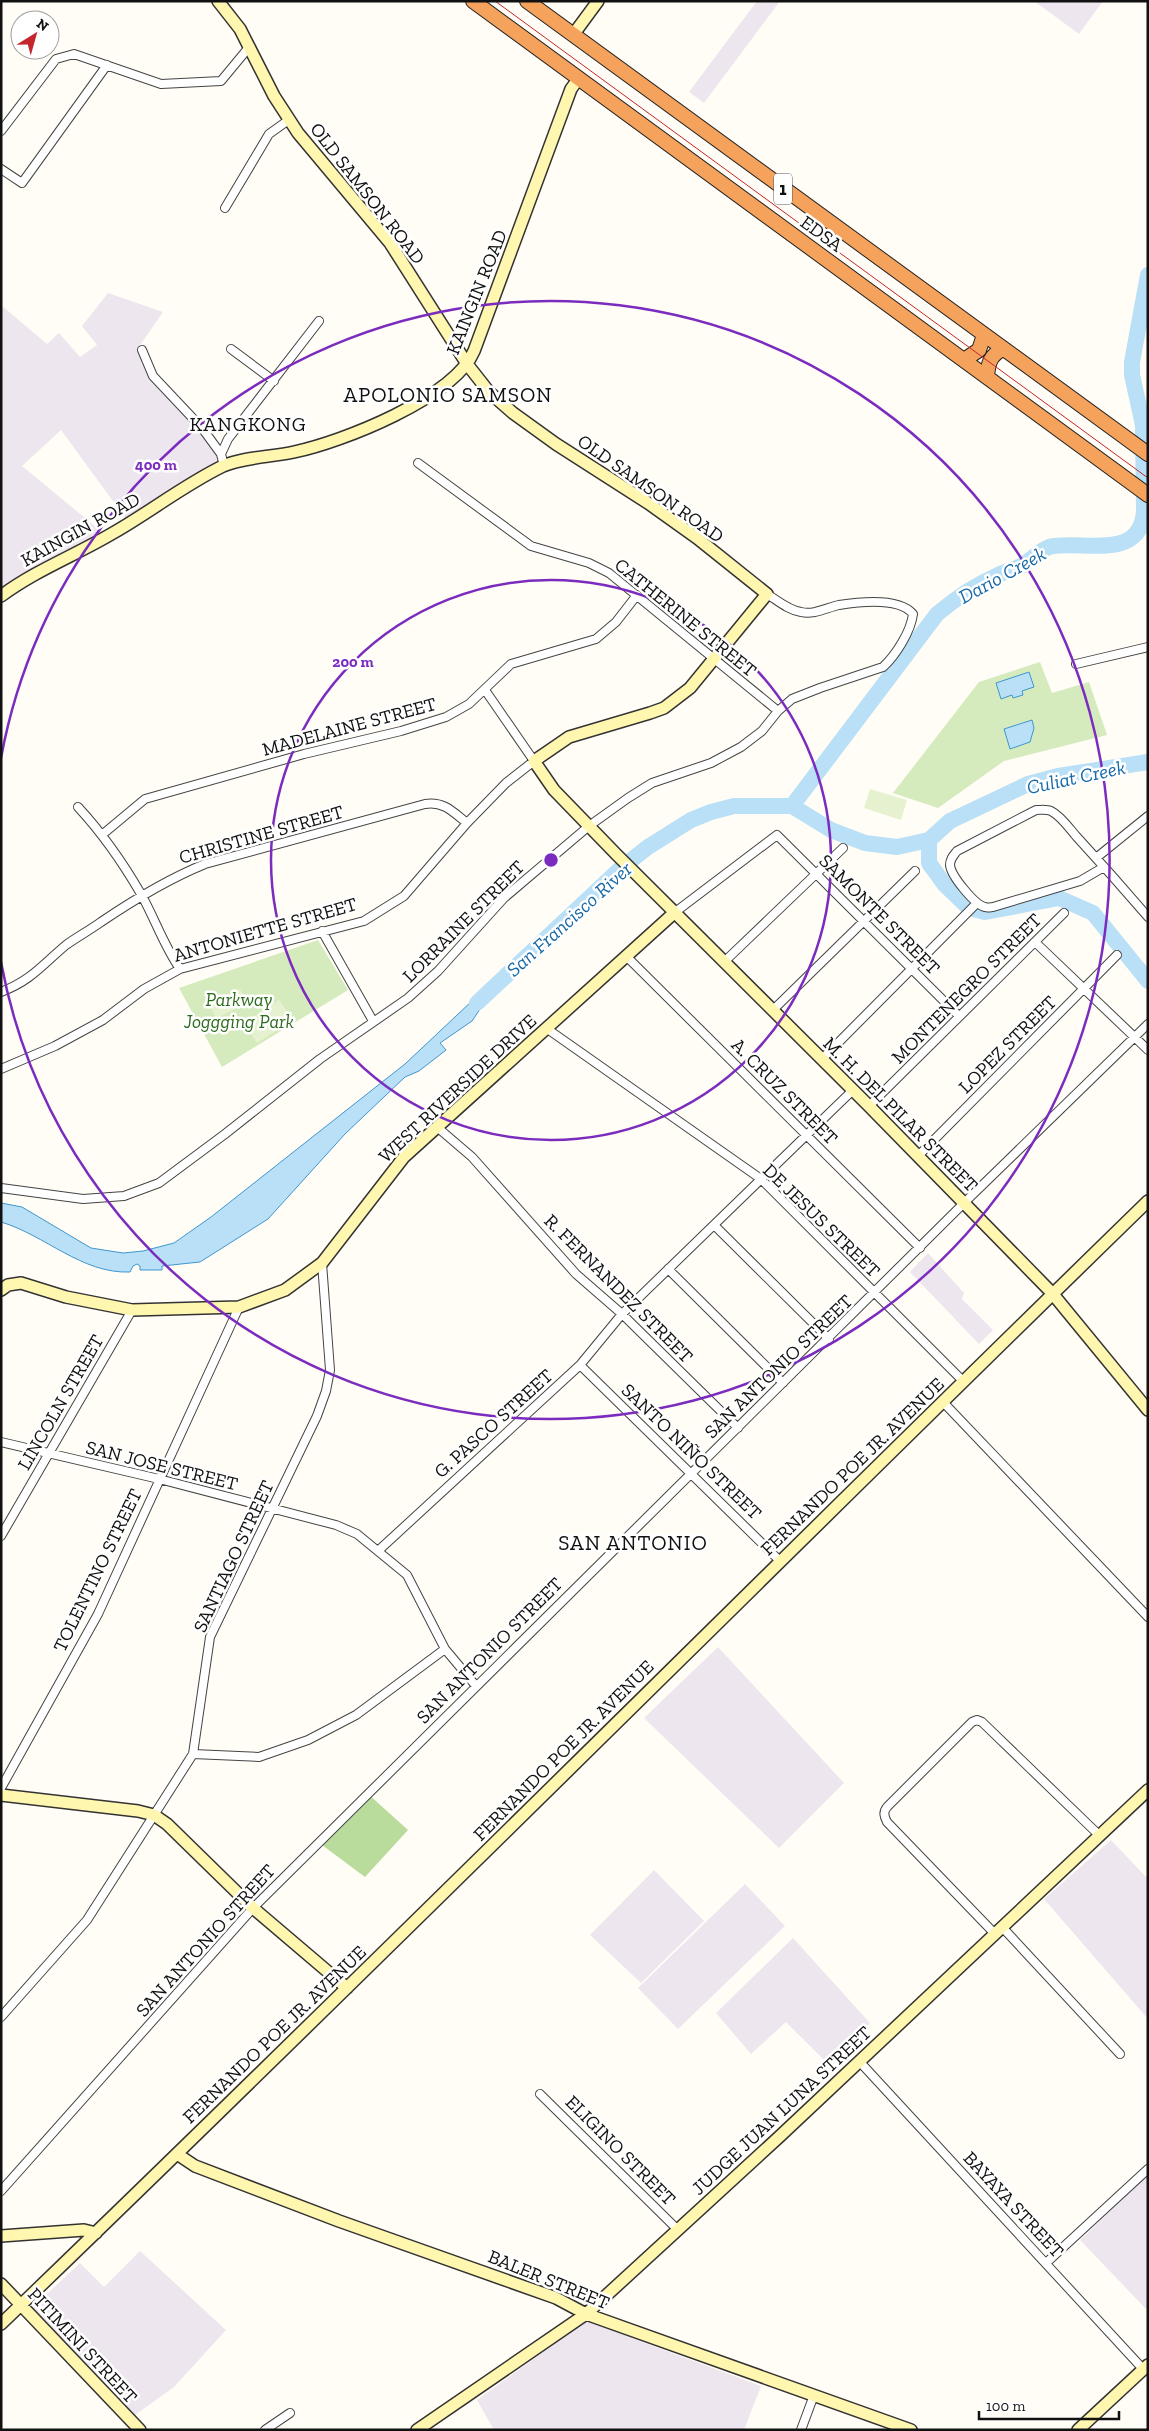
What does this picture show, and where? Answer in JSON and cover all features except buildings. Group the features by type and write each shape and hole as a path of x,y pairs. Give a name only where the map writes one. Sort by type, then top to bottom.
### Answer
{"highway":[{"name":"EDSA","path":"473,1 1148,495"},
{"name":"EDSA","path":"527,1 1148,454"},
{"path":"964,360 979,350 984,335"},
{"path":"987,377 989,361 994,354 1003,349"}],"street":[{"name":"OLD SAMSON ROAD","path":"218,1 250,46 274,96 315,154 390,243 467,364 489,392 513,413 607,478 648,503 767,594"},
{"path":"573,35 598,1"},
{"path":"1,131 56,59 74,54 161,84 221,82 250,46"},
{"path":"1,169 22,183 107,65"},
{"name":"KAINGIN ROAD","path":"1,596 18,584 112,534 224,466 293,452 338,440 373,425 434,393 451,381 467,364 516,241 568,96 579,78"},
{"path":"225,208 268,134 290,119"},
{"path":"221,454 228,439 319,321"},
{"path":"231,349 274,381"},
{"path":"142,350 153,376 202,428 221,454 224,466"},
{"name":"CATHERINE STREET","path":"418,463 530,546 589,563 609,573 778,711"},
{"name":"ANTONIETTE STREET","path":"1,1069 55,1046 103,1020 144,989 180,969 364,921 404,896 467,822 506,783 534,761 569,737 664,708 690,688 767,594"},
{"name":"LORRAINE STREET","path":"1,1188 83,1199 124,1196 159,1183 373,1020 408,998 438,971 504,898 589,826 652,783 712,763 741,747 762,731 778,711 792,699 883,667 891,660 909,628 913,614 900,604 862,602 811,613 801,612 790,608 767,594"},
{"name":"MADELAINE STREET","path":"103,834 146,799 304,754 401,731 446,717 469,704 512,664 596,639 616,622 637,595"},
{"path":"1076,664 1148,647"},
{"path":"485,690 534,761"},
{"name":"M. H. DEL PILAR STREET","path":"534,761 554,790 633,872 870,1106 1052,1293 1145,1402"},
{"name":"CHRISTINE STREET","path":"1,992 21,984 45,966 66,945 142,895 176,876 206,864 434,802 445,805 467,822"},
{"path":"78,807 103,834 142,895 171,956 180,969"},
{"path":"1104,867 1080,881 993,907 975,905 955,878 950,867 951,858 957,851 1036,810 1052,811 1096,858 1104,867 1148,917"},
{"path":"1096,858 1148,816"},
{"name":"SAMONTE STREET","path":"778,836 959,1016"},
{"name":"WEST RIVERSIDE DRIVE","path":"1,1290 8,1284 21,1283 66,1297 132,1310 239,1307 285,1290 322,1263 404,1157 674,913 778,836"},
{"path":"724,962 843,848"},
{"path":"773,1010 916,871"},
{"path":"822,1059 975,905"},
{"name":"MONTENEGRO STREET","path":"870,1106 1064,913"},
{"path":"322,931 373,1020"},
{"path":"1035,942 1148,1050"},
{"name":"LOPEZ STREET","path":"918,1156 1085,990 1117,955"},
{"name":"A. CRUZ STREET","path":"626,956 920,1248"},
{"name":"SAN ANTONIO STREET","path":"1,2191 253,1908 692,1472 830,1339 964,1203 1148,1024"},
{"name":"DE JESUS STREET","path":"546,1028 761,1180 964,1382"},
{"name":"G. PASCO STREET","path":"379,1550 580,1365 622,1314 853,1090"},
{"name":"R. FERNANDEZ STREET","path":"437,1127 472,1157 576,1274 622,1314 738,1428"},
{"name":"FERNANDO POE JR. AVENUE","path":"1,2324 347,1988 964,1382 1052,1293 1148,1201"},
{"path":"714,1225 830,1339"},
{"name":"SANTIAGO STREET","path":"1,2017 88,1920 193,1754 210,1637 242,1566 273,1509 326,1391 330,1370 322,1263"},
{"path":"668,1269 783,1383"},
{"name":"TOLENTINO STREET","path":"1,1788 98,1614 239,1307"},
{"name":"LINCOLN STREET","path":"1,1536 132,1310"},
{"name":"SANTO NIÑO STREET","path":"580,1365 692,1472 780,1561"},
{"path":"943,1402 1148,1617"},
{"name":"SAN JOSE STREET","path":"1,1442 48,1455 159,1479 348,1529 379,1550 407,1575 444,1649 476,1686"},
{"path":"193,1754 259,1758 308,1740 356,1715 444,1649"},
{"path":"1100,1836 982,1722 977,1720 972,1722 884,1811 887,1822 1120,2054"},
{"name":"JUDGE JUAN LUNA STREET","path":"420,2429 586,2314 1148,1790"},
{"path":"1,1795 138,1811 154,1815 167,1824 253,1908 347,1988"},
{"name":"BAYAYA STREET","path":"859,2061 1046,2263 1146,2367"},
{"name":"ELIGINO STREET","path":"540,2094 678,2230"},
{"name":"BALER STREET","path":"177,2154 195,2166 339,2221 556,2298 586,2314 911,2430"},
{"path":"1046,2263 1148,2169"},
{"path":"1,2236 84,2230 96,2233"},
{"name":"PITIMINI STREET","path":"1,2284 140,2430"},
{"path":"1078,2430 1146,2367"},
{"path":"801,2430 814,2395"},
{"path":"265,2430 290,2413"}],"shaded area":[{"path":"757,1 780,1 704,103 689,92"},
{"path":"1034,1 1103,1 1079,34"},
{"path":"108,293 163,312 138,348 149,376 198,428 222,458 126,519 61,430 22,466 102,532 23,575 1,590 1,305 47,344 59,333 80,357 97,345 82,326"},
{"path":"928,1253 964,1293 962,1299 993,1330 979,1344 910,1272"},
{"path":"718,1647 844,1783 779,1848 644,1718"},
{"path":"1111,1840 1148,1879 1148,2019 1044,1899"},
{"path":"654,1870 704,1921 641,1983 590,1935"},
{"path":"745,1884 785,1926 678,2029 638,1988"},
{"path":"793,1938 870,2023 829,2065 786,2022 751,2054 716,2013"},
{"path":"1148,2175 1148,2311 1080,2240"},
{"path":"140,2251 226,2330 174,2387 135,2415 32,2308 80,2263 104,2287"},
{"path":"586,2321 761,2386 744,2430 494,2430 477,2400"}],"green space":[{"path":"1040,662 1052,693 1089,682 1107,735 1004,761 938,808 893,793 979,682"},
{"path":"870,789 907,800 901,820 864,808"},
{"name":"Parkway Joggging Park","path":"318,940 348,990 222,1067 179,988"},
{"path":"240,989 247,1003 216,1018 209,1004"},
{"path":"279,1000 293,1020 257,1043 244,1023"},
{"path":"367,1793 408,1830 365,1877 318,1842"}],"water":[{"path":"1029,672 1034,687 1022,691 1023,695 1013,698 1012,695 1001,699 996,683"},
{"path":"1032,720 1034,728 1030,742 1010,749 1004,729"},
{"path":"489,985 493,990 472,1021 440,1043 446,1050 419,1071 405,1077 345,1134 268,1219 200,1262 162,1266 162,1270 140,1270 140,1266 137,1264 133,1266 130,1272 112,1271 96,1267 64,1253 17,1228 1,1222 1,1203 22,1207 91,1248 123,1253 143,1251 174,1243 211,1217 405,1064"}],"waterway":[{"name":"Dario Creek","path":"792,806 937,614 944,608 990,579 1023,565 1042,550 1049,547 1062,545 1107,546 1121,543 1132,537 1140,527 1144,511 1143,425 1132,375 1132,362 1148,275"},
{"name":"San Francisco River","path":"477,1003 620,869 648,847 691,820 711,812 734,806 792,806 831,830 865,843 897,847 929,840 950,821 1028,784 1058,776 1148,762"},
{"name":"San Francisco River","path":"929,840 929,863 945,885 969,908 985,912 1059,898 1093,913 1148,981"}],"tram line":[{"path":"495,1 1148,478"}],"district":[{"name":"APOLONIO SAMSON","path":"448,395"},
{"name":"KANGKONG","path":"248,424"},
{"name":"SAN ANTONIO","path":"633,1543"}],"water label":[{"name":"Culiat Creek","path":"1076,777"}]}
